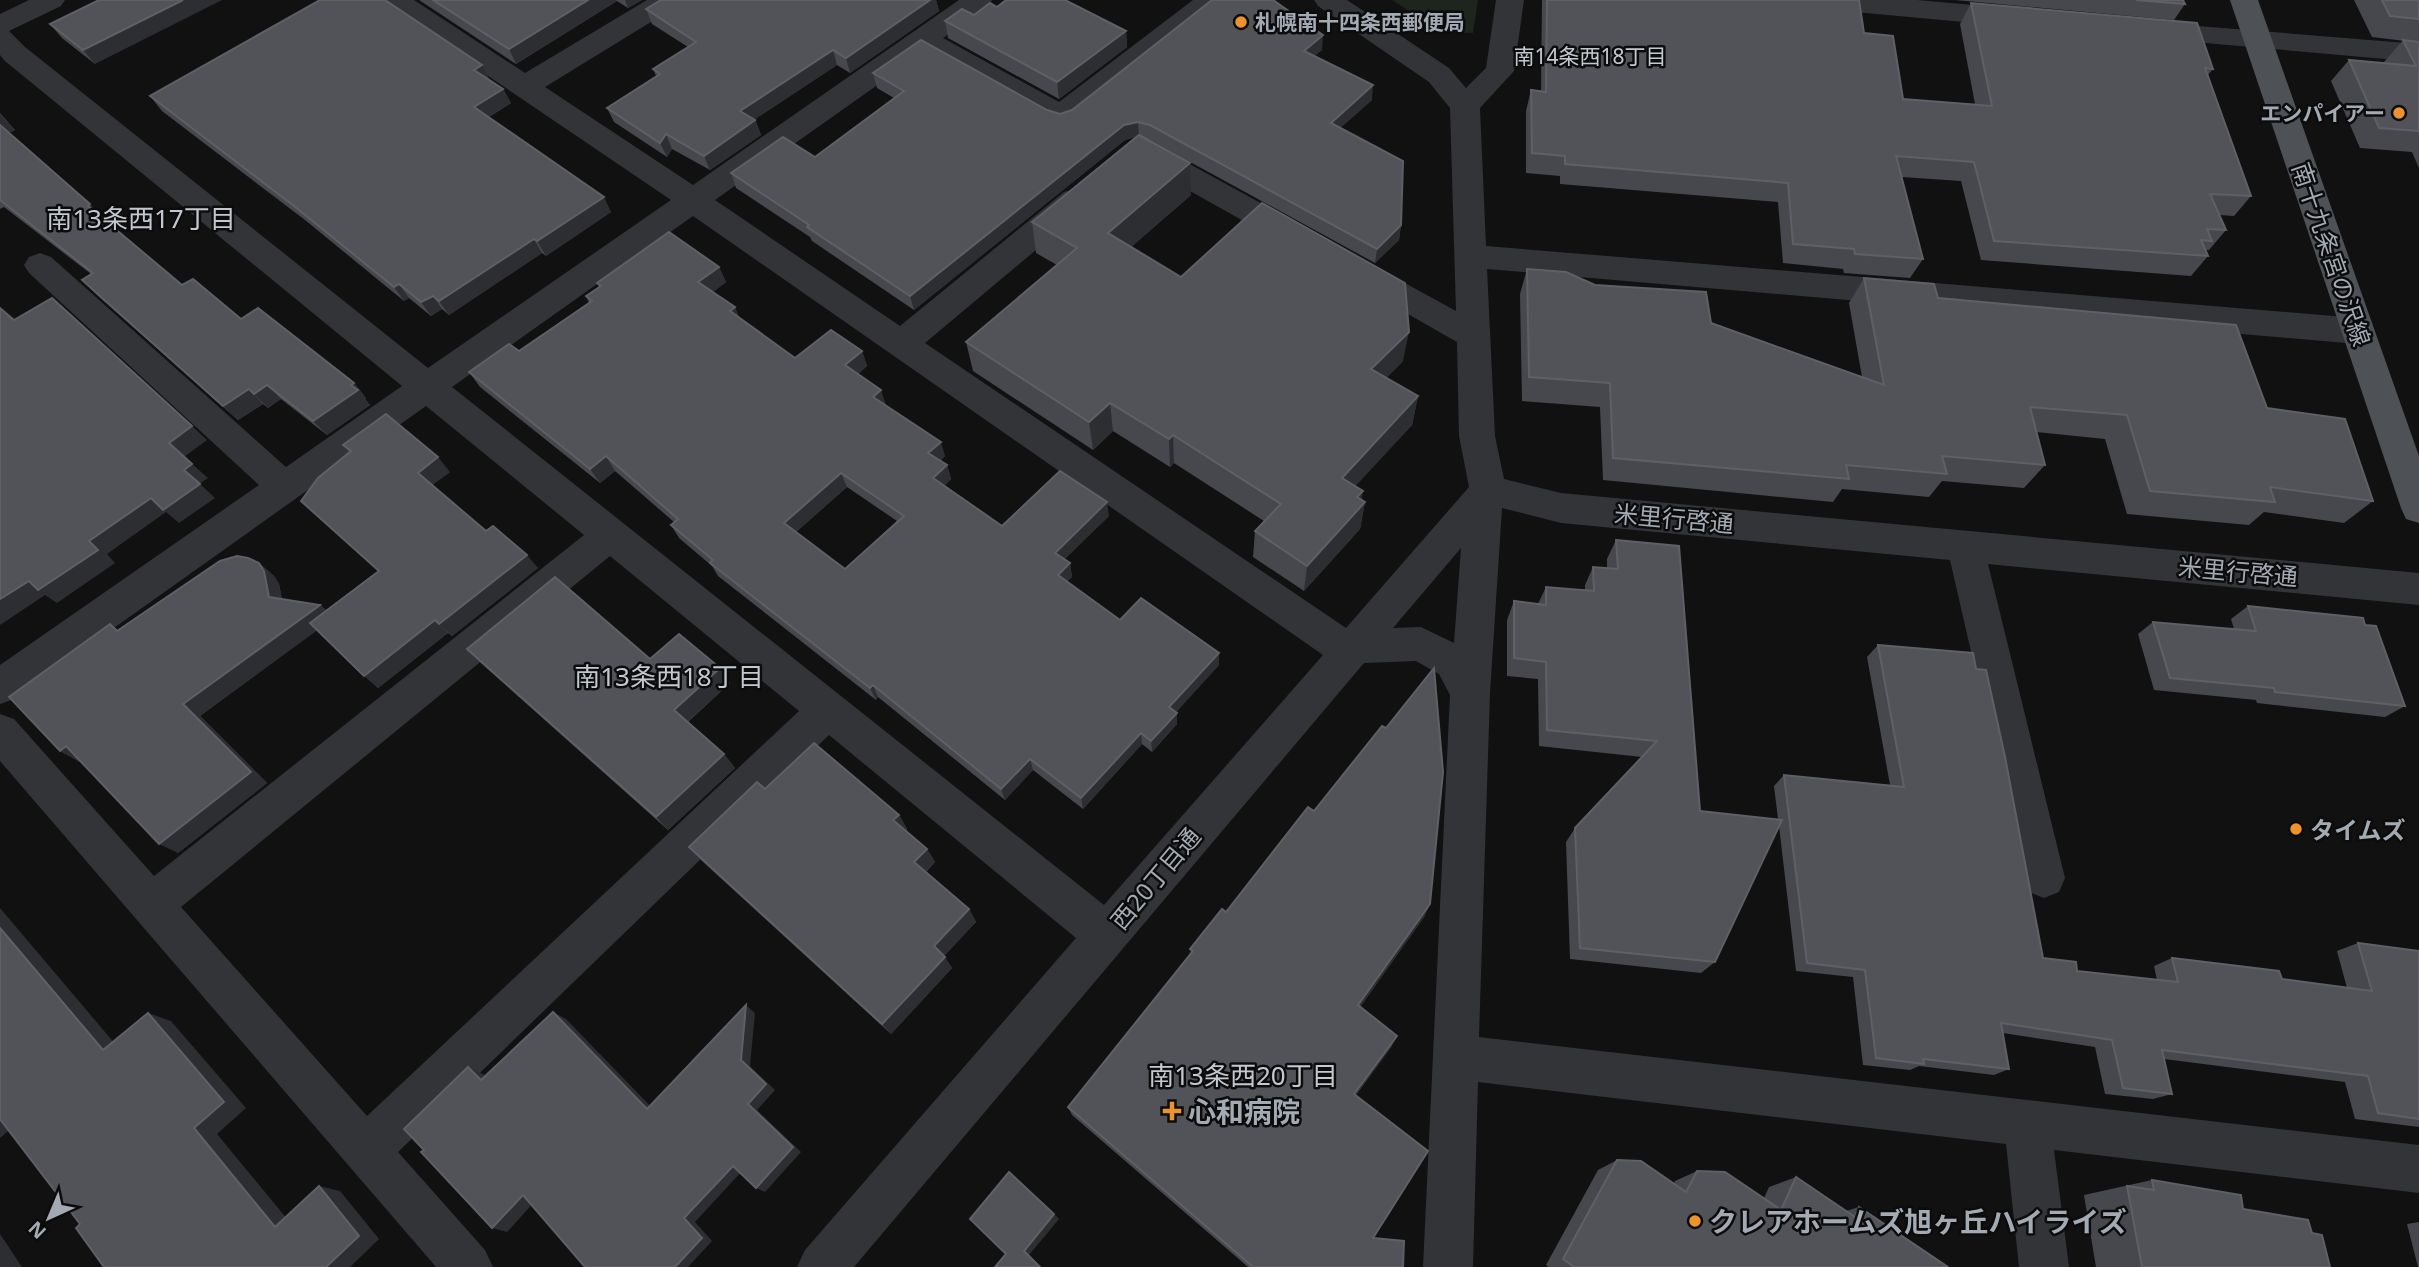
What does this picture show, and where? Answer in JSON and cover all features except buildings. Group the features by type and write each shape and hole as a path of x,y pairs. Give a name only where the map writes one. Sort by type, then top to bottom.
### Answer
{"main road":[{"name":"南十九条宮の沢線","path":"2244,0 2419,508"}],"street":[{"path":"0,26 51,0"},
{"path":"395,0 1350,648 1421,644 1453,662 1471,693"},
{"path":"524,87 667,0"},
{"path":"0,687 978,0"},
{"path":"923,39 1061,117 1211,0"},
{"path":"1328,0 1439,75 1465,106 1477,436 1488,490 1481,524 1471,693 1448,1267"},
{"path":"1465,106 1500,71 1510,0"},
{"path":"1822,0 2051,22"},
{"path":"2118,28 2419,53"},
{"path":"0,38 15,54 1107,935"},
{"path":"901,344 1138,149 1474,336"},
{"path":"1472,256 2358,331"},
{"path":"40,265 285,487"},
{"name":"米里行啓通","path":"1488,490 1561,508 2419,589"},
{"name":"西20丁目通","path":"822,1267 1488,490"},
{"path":"151,905 610,535"},
{"path":"1965,546 2044,878"},
{"path":"366,1150 828,710"},
{"path":"0,732 468,1267"},
{"path":"1457,1057 2419,1169"},
{"path":"2027,1125 2044,1267"}],"shaded area":[{"path":"1392,0 1478,0 1473,33 1443,32"}],"place":[{"name":"札幌南十四条西郵便局","path":"1241,22"},
{"name":"エンパイアー","path":"2399,113"},
{"name":"タイムズ","path":"2296,829"},
{"name":"心和病院","path":"1172,1111"},
{"name":"クレアホームズ旭ヶ丘ハイライズ","path":"1695,1221"}],"district":[{"name":"南14条西18丁目","path":"1590,56"},
{"name":"南13条西17丁目","path":"141,218"},
{"name":"南13条西18丁目","path":"669,676"},
{"name":"南13条西20丁目","path":"1243,1075"}]}
